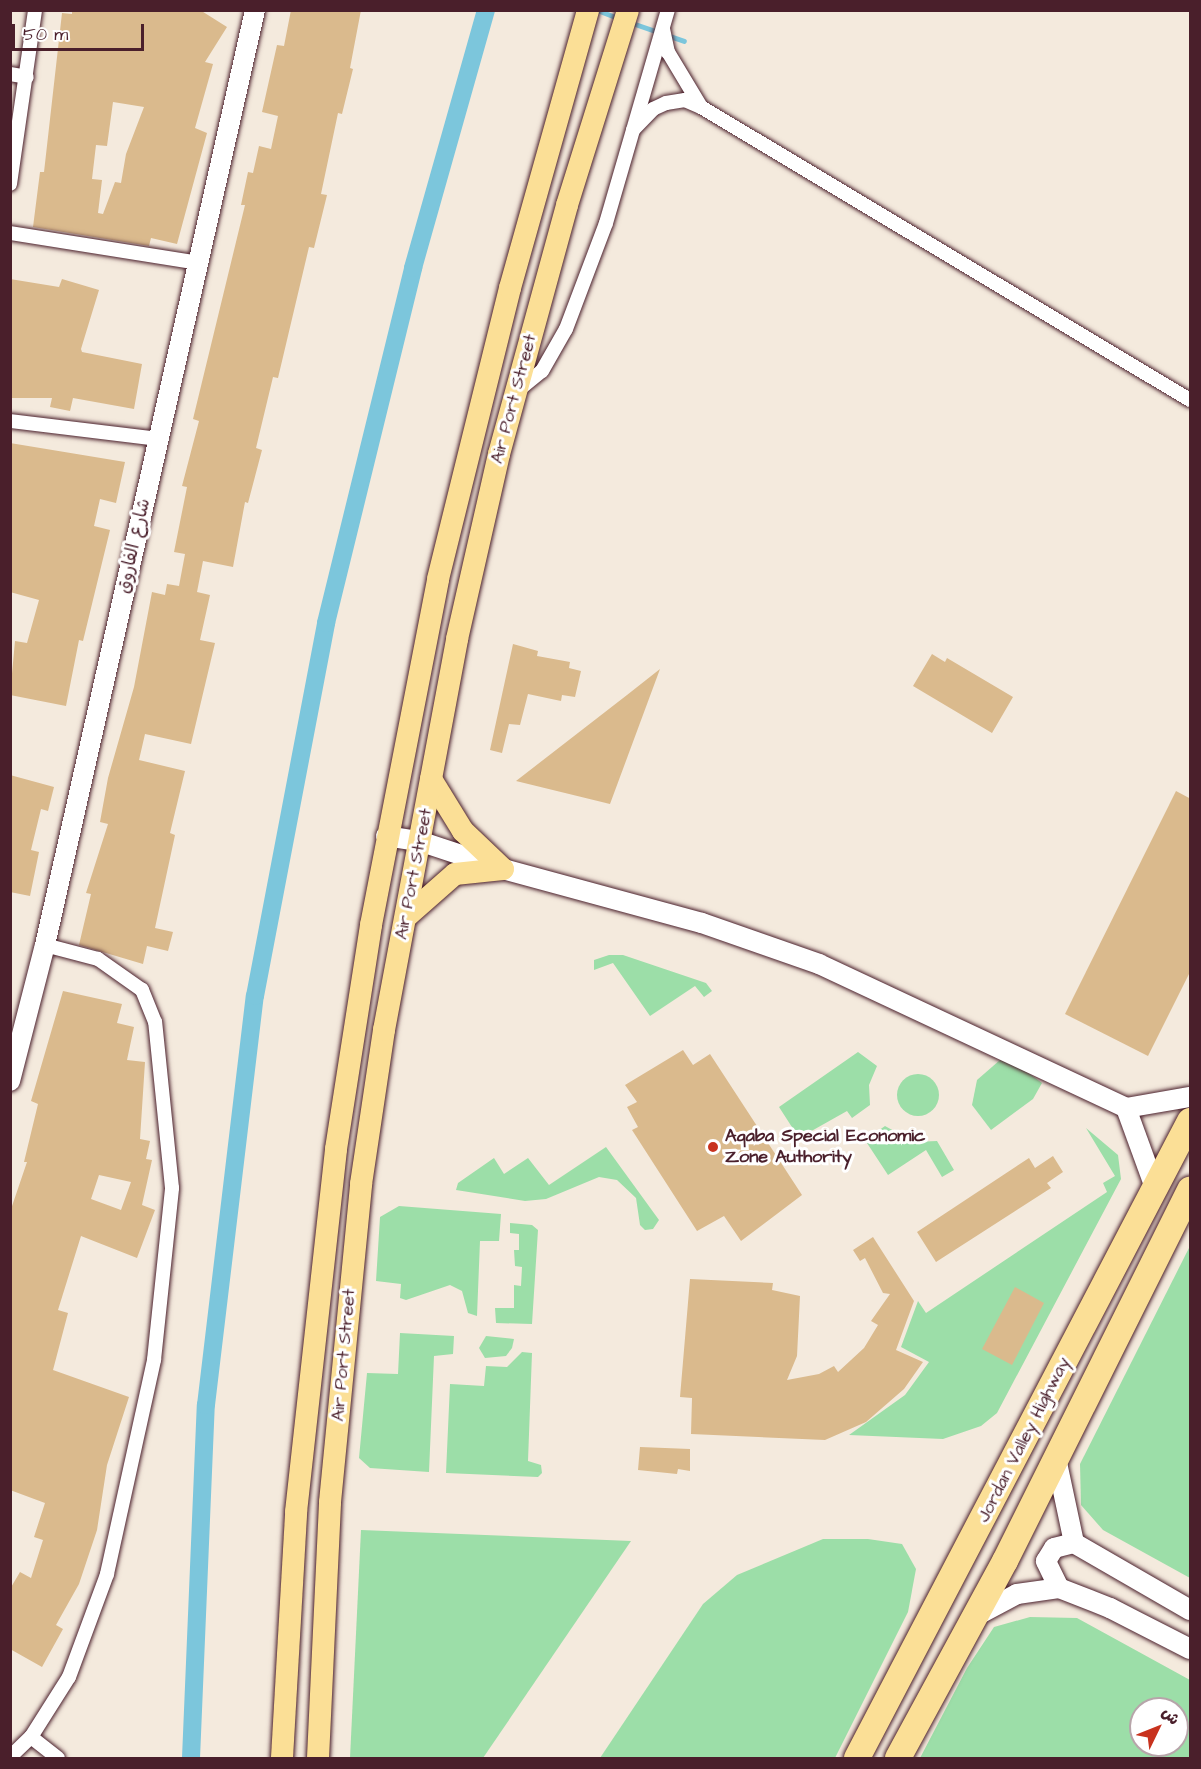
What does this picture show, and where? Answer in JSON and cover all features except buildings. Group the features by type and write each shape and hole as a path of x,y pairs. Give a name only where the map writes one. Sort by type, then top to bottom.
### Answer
{"highway":[{"name":"Jordan Valley Highway","path":"857,1758 1155,1185 1191,1121"},
{"name":"Jordan Valley Highway","path":"898,1758 1013,1544 1191,1190"},
{"path":"979,1527 1013,1544"}],"main road":[{"name":"شارع الفاروق","path":"10,1081 45,945 255,10"},
{"name":"Air Port Street","path":"282,1758 296,1512 319,1290 354,1026 386,836 438,579 490,365 551,133 588,10"},
{"name":"Air Port Street","path":"318,1758 330,1502 361,1184 384,1030 422,842 431,779 457,639 515,392 564,215 628,10"},
{"path":"431,779 463,831 503,869"},
{"path":"386,836 422,842 503,869 702,922 819,964 1126,1108 1191,1098"},
{"path":"406,917 455,874 503,869"},
{"path":"1126,1108 1155,1185"},
{"path":"1056,1458 1074,1543"},
{"path":"1059,1588 1046,1561 1054,1548 1074,1543 1191,1610"},
{"path":"974,1617 1017,1594 1059,1588 1110,1608 1191,1649"}],"street":[{"path":"10,184 35,10"},
{"path":"515,392 542,371 566,329 606,223 668,10"},
{"path":"663,27 668,52 701,107"},
{"path":"10,74 27,76"},
{"path":"633,130 653,109 666,103 685,100 701,107 1191,400"},
{"path":"10,232 199,263"},
{"path":"10,421 158,439"},
{"path":"10,1757 31,1737 69,1677 107,1574 154,1360 172,1188 155,1022 141,990 98,959 45,945"},
{"path":"31,1737 58,1758"}],"green space":[{"path":"609,955 623,955 706,983 712,991 704,997 695,986 650,1016 613,963 594,970 594,960"},
{"path":"858,1052 877,1066 869,1085 870,1105 852,1118 847,1111 799,1138 779,1107"},
{"path":"1000,1060 1019,1066 1042,1083 1033,1099 991,1130 972,1105 977,1080"},
{"path":"918,1074 926,1075 933,1080 938,1087 938,1103 933,1110 926,1115 918,1116 910,1115 903,1110 898,1103 897,1095 898,1087 903,1080 910,1075"},
{"path":"885,1126 914,1142 937,1141 954,1170 942,1177 926,1150 888,1175 865,1140"},
{"path":"1086,1128 1118,1155 1121,1179 997,1413 981,1426 943,1439 849,1435 905,1395 929,1362 901,1347 918,1301 926,1313 1107,1192 1103,1183 1115,1176"},
{"path":"606,1147 659,1220 653,1229 645,1230 640,1225 636,1198 617,1180 599,1177 546,1199 525,1201 456,1190 458,1183 494,1158 504,1174 528,1158 549,1185"},
{"path":"399,1206 501,1214 499,1241 480,1241 477,1316 468,1313 462,1291 450,1285 406,1300 400,1298 401,1284 376,1281 380,1217"},
{"path":"510,1223 532,1225 538,1230 532,1324 496,1323 495,1308 514,1308 514,1285 521,1286 522,1267 515,1266 514,1250 519,1250 519,1234 510,1233"},
{"path":"1190,1246 1190,1578 1103,1530 1081,1505 1080,1464"},
{"path":"400,1333 454,1336 453,1354 434,1356 429,1472 370,1468 359,1458 367,1373 398,1374"},
{"path":"486,1336 514,1339 512,1348 506,1356 485,1358 479,1348"},
{"path":"522,1352 532,1353 528,1461 541,1465 542,1473 538,1477 446,1473 450,1384 484,1386 486,1366 507,1367"},
{"path":"361,1530 631,1541 483,1758 350,1758"},
{"path":"823,1539 868,1539 902,1544 916,1569 908,1612 835,1758 600,1758 703,1604 737,1575"},
{"path":"1030,1617 1077,1618 1190,1680 1190,1758 920,1758 967,1668 994,1627"}],"waterway":[{"path":"191,1758 206,1405 255,996 326,623 413,268 486,10"},
{"path":"597,10 620,19"},
{"path":"629,22 684,41"}],"place":[{"name":"Aqaba Special Economic Zone Authority","path":"713,1147"}]}
